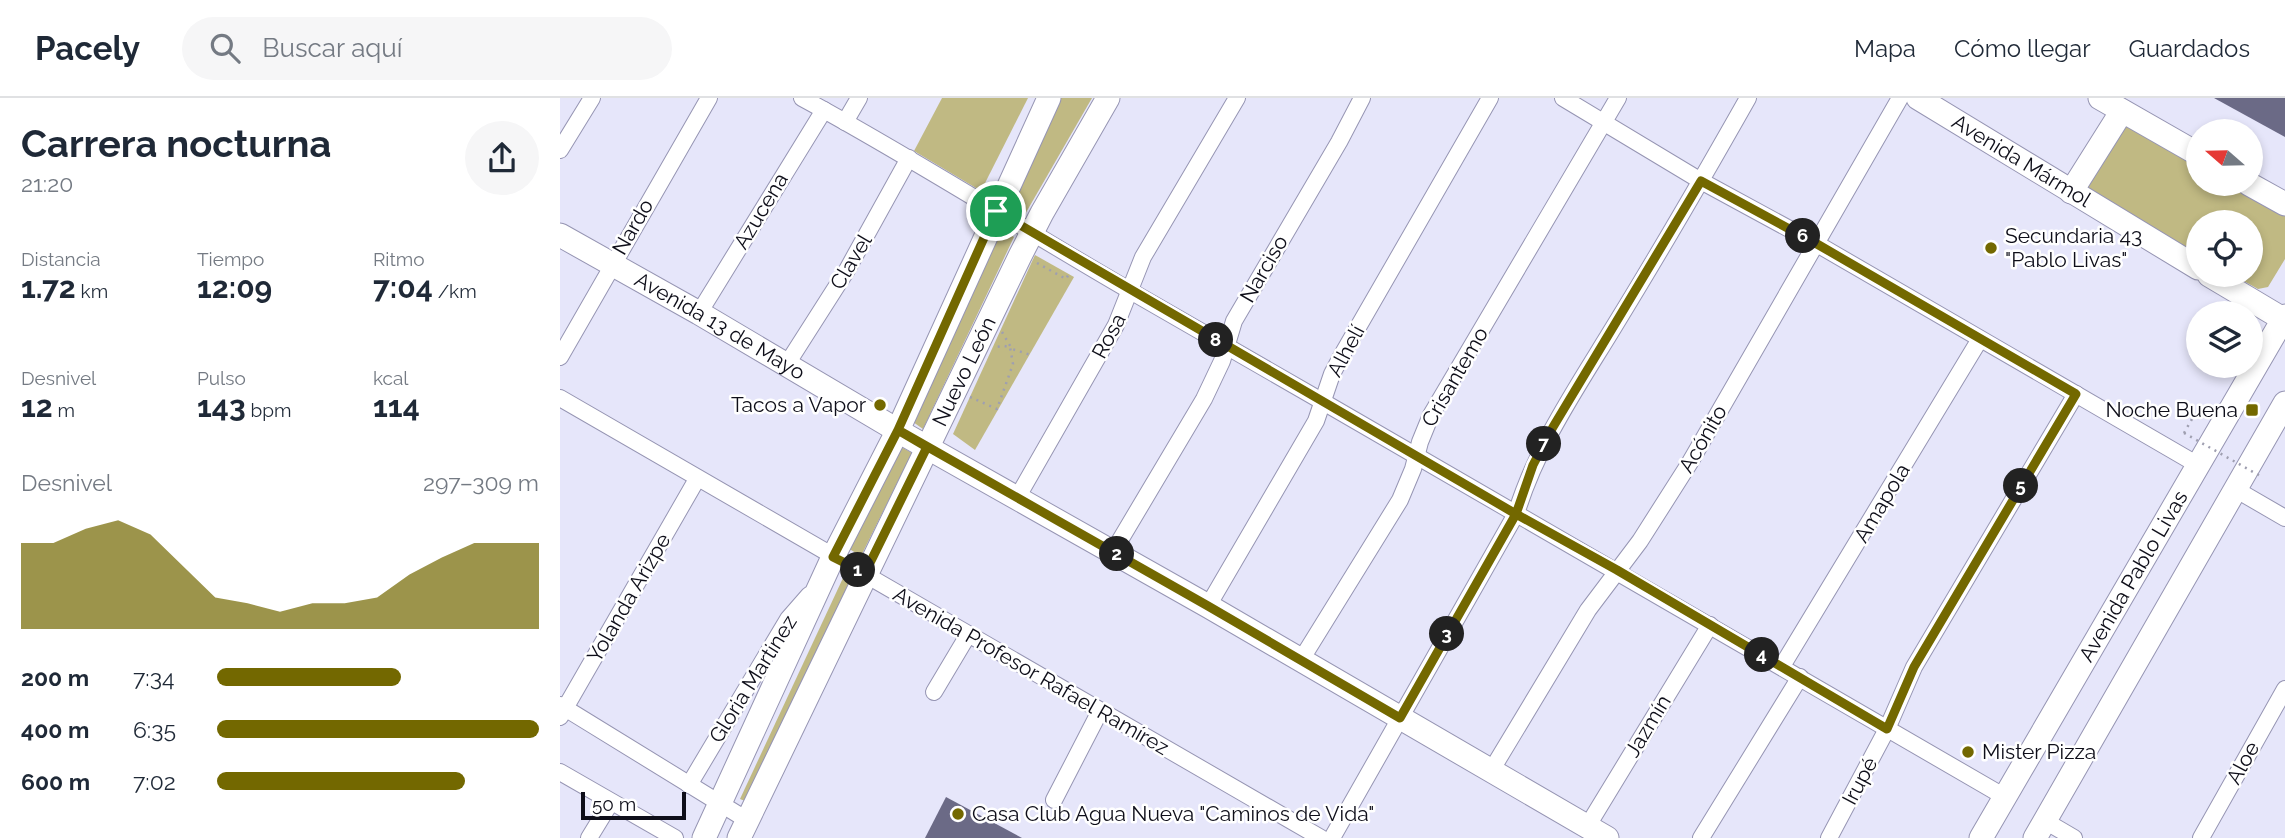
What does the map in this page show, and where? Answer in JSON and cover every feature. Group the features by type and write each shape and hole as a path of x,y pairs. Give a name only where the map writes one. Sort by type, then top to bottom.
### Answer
{"street":[{"path":"560,150 592,98"},
{"name":"Nardo","path":"560,357 709,98"},
{"path":"802,98 2005,797"},
{"path":"845,122 859,98"},
{"name":"Nuevo León","path":"704,838 828,567 898,430 1049,98"},
{"name":"Nuevo León","path":"743,829 1032,232 1108,98"},
{"name":"Rosa","path":"1017,498 1111,335 1143,257 1237,98"},
{"name":"Narciso","path":"1113,552 1205,400 1234,321 1362,98"},
{"name":"Alhelí","path":"1208,606 1293,463 1324,402 1332,374 1342,355 1490,98"},
{"path":"1563,98 1701,181 1817,244 2198,466"},
{"name":"Crisantemo","path":"1301,660 1400,500 1413,469 1424,430 1436,406 1618,98"},
{"path":"1332,838 1516,514 1533,465 1553,427 1748,98"},
{"name":"Acónito","path":"1491,771 1573,634 1640,541 1689,464 1900,98"},
{"name":"Avenida Mármol","path":"1918,98 2186,261"},
{"path":"2100,98 2186,147"},
{"name":"Azucena","path":"699,313 824,110"},
{"path":"2071,192 2122,111"},
{"name":"Clavel","path":"787,364 847,270 909,158"},
{"path":"2263,192 2285,204"},
{"name":"Avenida 13 de Mayo","path":"560,235 1208,606 1597,833"},
{"path":"2231,287 2284,318"},
{"name":"Avenida Pablo Livas","path":"1981,838 2284,318"},
{"name":"Amapola","path":"1782,666 1980,339"},
{"name":"Irupé","path":"1829,838 1887,729 1920,657 2076,394"},
{"name":"Avenida Profesor Rafael Ramírez","path":"560,398 697,479 828,567 865,573 1321,838"},
{"name":"Avenida Pablo Livas","path":"2040,829 2285,403"},
{"name":"Yolanda Arizpe","path":"562,710 697,479"},
{"path":"2235,489 2285,518"},
{"name":"Gloria Martinez","path":"689,785 788,619 828,567"},
{"name":"Jazmín","path":"1597,833 1710,625"},
{"path":"934,692 968,635"},
{"path":"1701,838 1800,677"},
{"name":"Aloe","path":"2201,838 2285,689"},
{"path":"562,710 720,804 743,829"},
{"path":"1054,800 1100,711"},
{"path":"560,772 675,838"},
{"path":"589,838 611,802"},
{"path":"2040,829 2074,838"}],"path":[{"path":"1029,259 1066,279 1077,259"},
{"path":"967,393 978,402 997,409 1013,364 1010,347 1001,329"},
{"path":"994,349 999,346 1010,347 1022,354 1031,355"},
{"path":"2200,405 2184,433 2262,477"}],"shaded area":[{"path":"942,98 1028,98 981,191 914,151"},
{"path":"1051,98 1092,98 1024,216 1001,202"},
{"path":"2125,121 2186,156 2186,196 2256,196 2285,212 2285,259 2268,287 2258,289 2254,287 2263,287 2263,210 2186,210 2186,247 2084,188"},
{"path":"993,223 1014,237 923,429 913,422"},
{"path":"1035,255 1074,277 975,450 953,434"},
{"path":"896,444 912,453 861,556 846,547"},
{"path":"843,578 855,584 750,803 740,799"}],"building":[{"path":"2214,98 2285,98 2285,137 2263,125 2263,119 2252,119"},
{"name":"Casa Club Agua Nueva \"Caminos de Vida\"","path":"946,797 1022,838 925,838"}],"place":[{"name":"Secundaria 43 \"Pablo Livas\"","path":"1991,248"},
{"name":"Tacos a Vapor","path":"880,405"},
{"name":"Noche Buena","path":"2252,410"},
{"name":"Mister Pizza","path":"1968,752"},
{"name":"Casa Club Agua Nueva \"Caminos de Vida\"","path":"958,814"}],"route":[{"path":"996,211 898,430 927,447 865,573 833,557 898,430 1400,718 1516,514 1617,570 1887,729 1914,667 2076,394 1817,244 1701,181 1553,427 1533,465 1516,514 996,211"}]}
